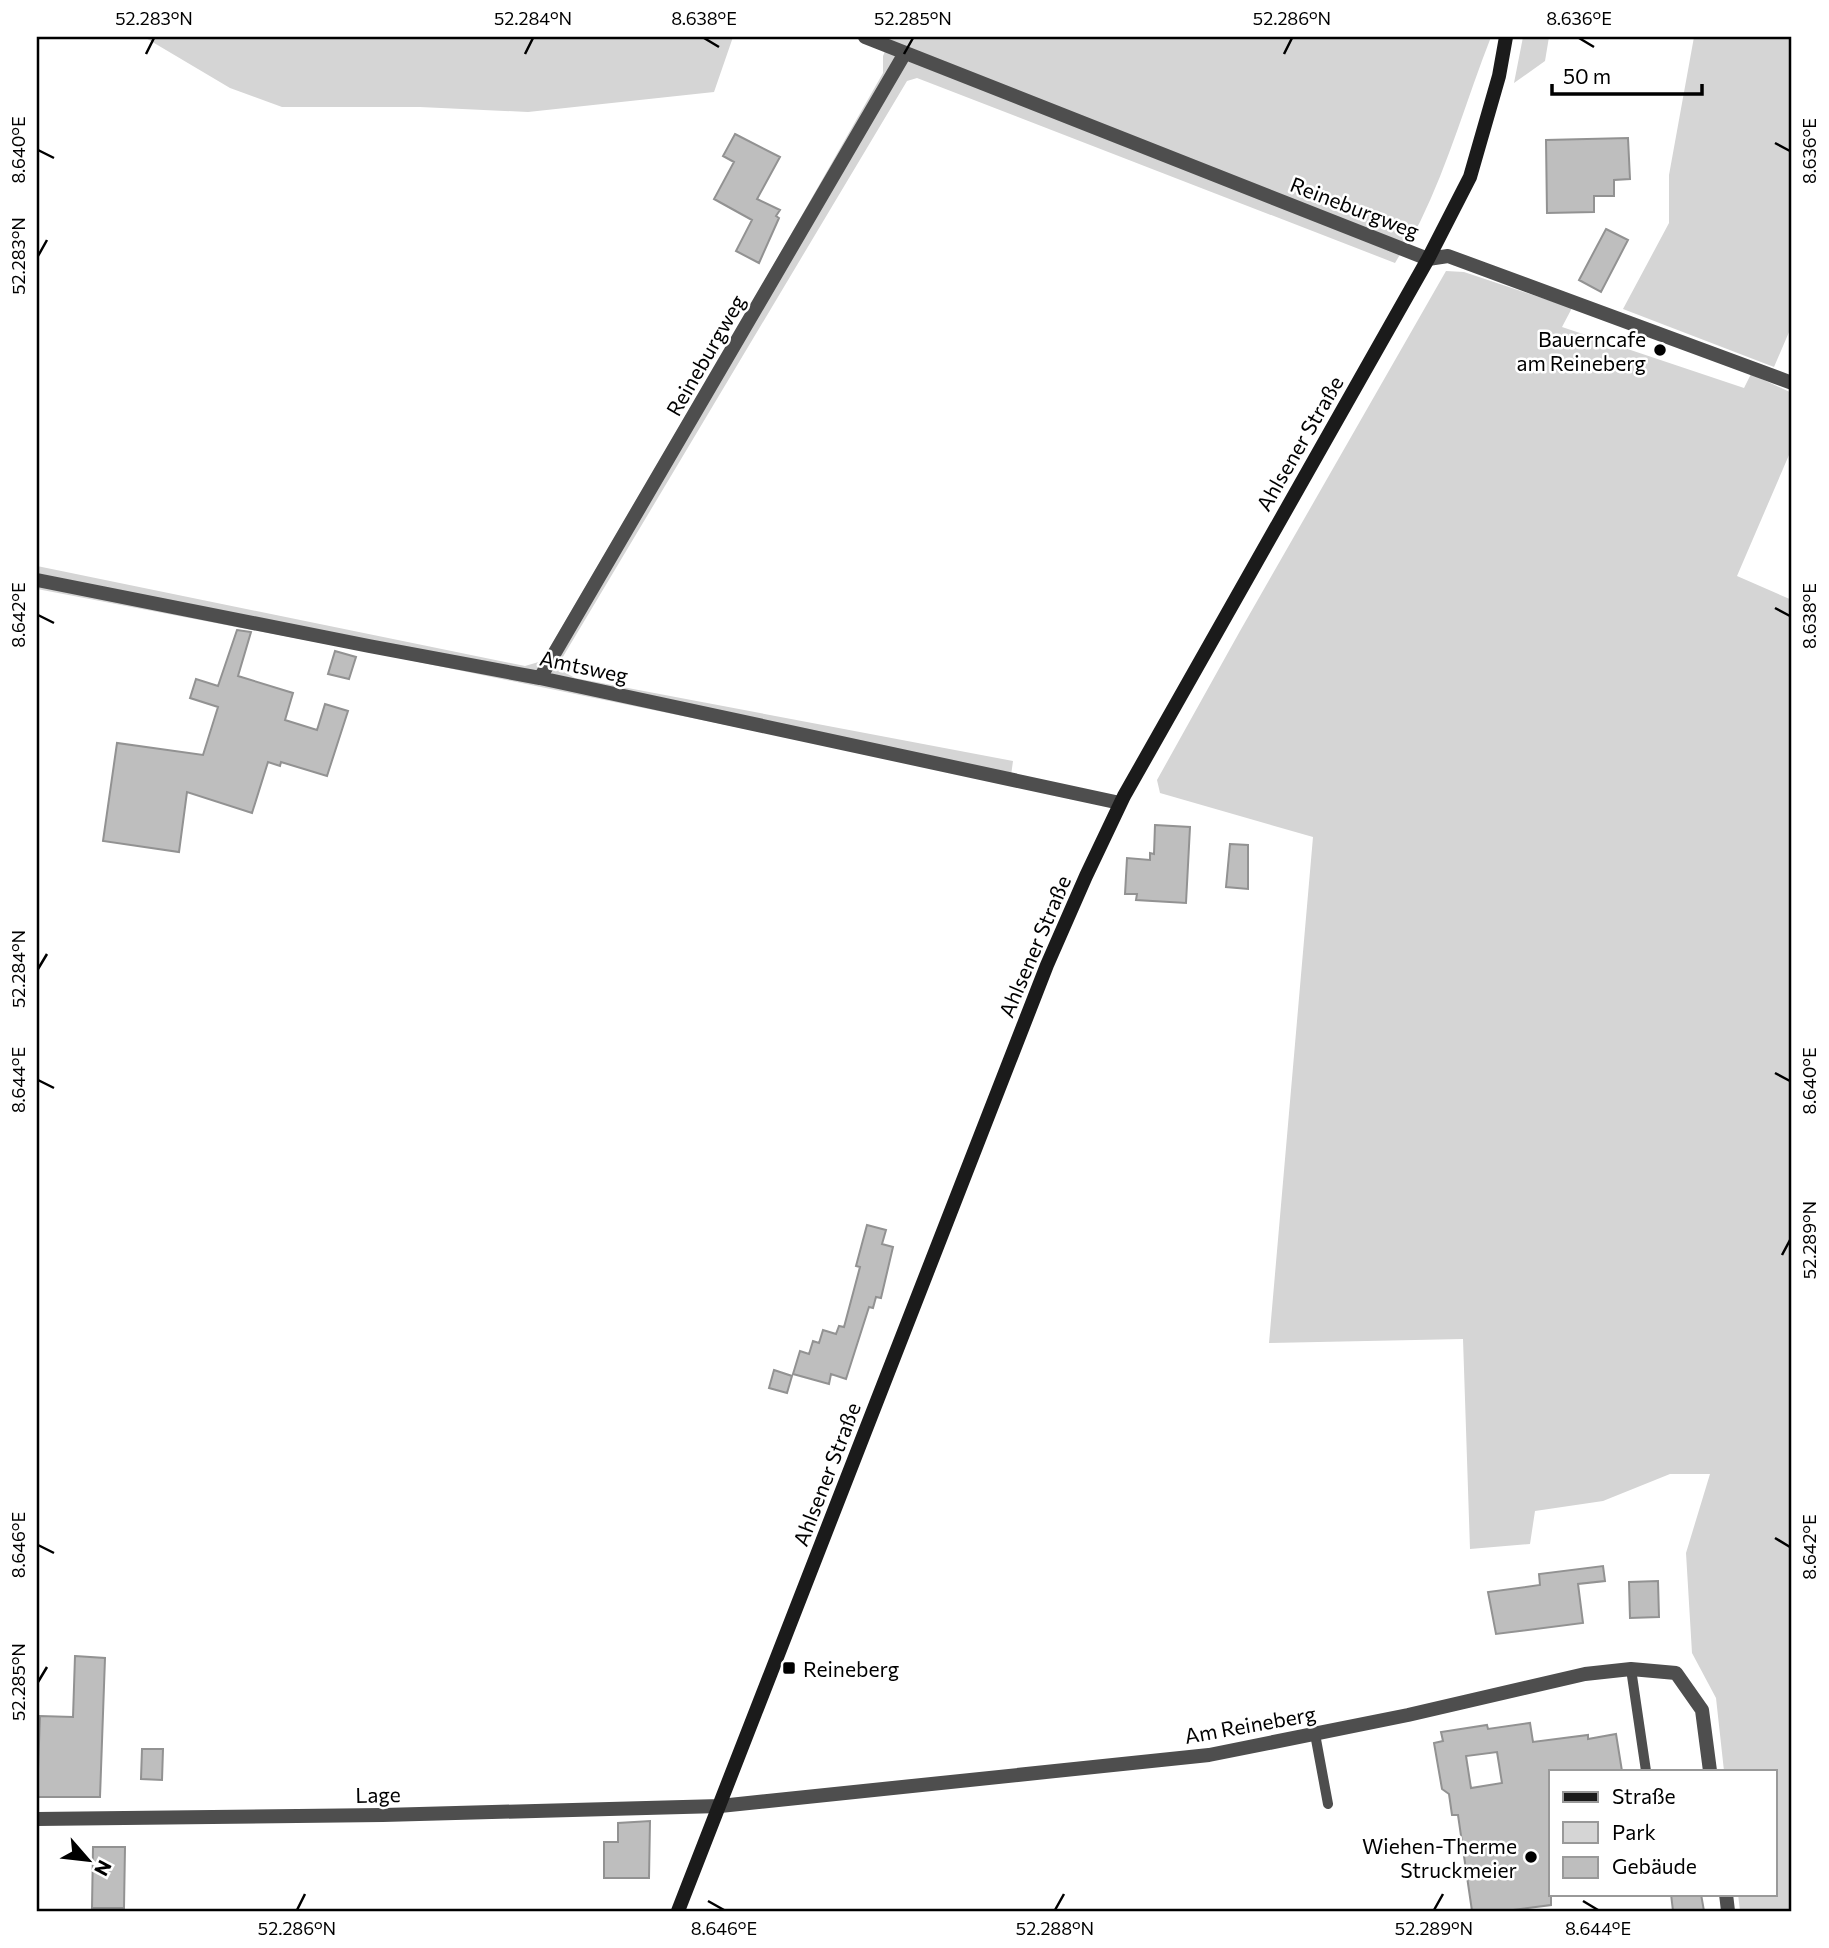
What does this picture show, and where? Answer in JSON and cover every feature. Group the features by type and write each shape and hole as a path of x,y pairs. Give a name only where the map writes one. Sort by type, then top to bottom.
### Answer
{"main road":[{"name":"Ahlsener Straße","path":"678,1911 1047,965 1121,803 1428,259 1470,177 1499,76 1506,37"}],"street":[{"name":"Reineburgweg","path":"865,37 1428,259 1448,256 1792,383"},
{"name":"Reineburgweg","path":"540,678 905,53"},
{"name":"Amtsweg","path":"37,580 540,678 1121,803"},
{"name":"Am Reineberg","path":"720,1806 1209,1755 1408,1715 1585,1674 1630,1669 1675,1673 1702,1710 1710,1770"},
{"name":"Lage","path":"37,1819 383,1815 720,1806"}],"lane":[{"path":"1630,1669 1646,1770"},
{"path":"1315,1734 1328,1804"}],"green space":[{"path":"144,37 733,37 714,92 528,112 420,107 282,107 230,88"},
{"path":"891,37 1491,37 1430,200 1395,263 917,78 907,81 561,660 562,671 575,678 1013,761 1010,783 384,655 37,589 37,566 525,666 542,661 883,73 883,56"},
{"path":"1523,37 1549,37 1545,61 1514,83"},
{"path":"1694,37 1792,37 1792,325 1774,367 1623,309 1669,223 1669,175"},
{"path":"1446,271 1464,272 1572,308 1562,327 1744,388 1751,374 1792,393 1792,448 1737,576 1792,600 1792,1911 1740,1911 1738,1896 1776,1896 1776,1770 1724,1770 1716,1698 1692,1653 1686,1553 1710,1474 1670,1474 1603,1501 1535,1511 1530,1544 1470,1549 1463,1339 1269,1343 1313,837 1160,793 1157,780"}],"building":[{"path":"735,134 780,157 757,199 780,210 759,263 736,251 752,220 714,199 734,162 723,156"},
{"path":"1628,138 1630,179 1614,180 1614,196 1594,196 1594,212 1547,213 1546,140"},
{"path":"1606,229 1628,240 1601,292 1579,280"},
{"path":"237,630 251,632 238,676 293,693 285,720 317,730 325,704 348,711 327,776 281,762 280,766 268,762 252,813 187,792 179,852 103,841 117,743 203,755 218,707 190,698 196,679 218,686"},
{"path":"335,651 356,657 349,679 328,674"},
{"path":"1155,825 1190,827 1186,903 1136,900 1137,894 1125,894 1127,858 1150,860 1150,853 1154,854"},
{"path":"1230,844 1248,845 1248,889 1226,887"},
{"path":"867,1225 886,1230 882,1244 893,1247 881,1298 876,1297 873,1308 869,1307 846,1379 831,1374 829,1384 793,1374 800,1351 809,1354 813,1341 819,1343 823,1330 836,1334 839,1326 844,1327 860,1267 856,1266"},
{"path":"774,1370 792,1376 787,1393 769,1388"},
{"path":"1603,1566 1605,1581 1578,1584 1583,1623 1496,1634 1488,1592 1540,1585 1539,1574"},
{"path":"1658,1581 1659,1617 1630,1618 1629,1582"},
{"path":"75,1656 105,1658 100,1797 37,1797 40,1716 73,1717"},
{"path":"1530,1723 1533,1742 1588,1735 1588,1739 1616,1734 1622,1770 1549,1770 1551,1905 1506,1911 1472,1911 1458,1815 1452,1815 1449,1794 1442,1789 1434,1743 1443,1741 1441,1732 1487,1725 1488,1729","holes":["1497,1752 1502,1783 1471,1788 1466,1756"]},
{"path":"142,1749 163,1749 162,1780 141,1779"},
{"path":"650,1821 649,1878 604,1878 604,1842 618,1842 618,1823"},
{"path":"93,1847 125,1847 124,1908 92,1908"},
{"path":"1671,1896 1701,1896 1704,1911 1673,1911"}],"place":[{"name":"Bauerncafe am Reineberg","path":"1660,350"},
{"name":"Reineberg","path":"789,1668"},
{"name":"Wiehen-Therme Struckmeier","path":"1531,1857"}]}
